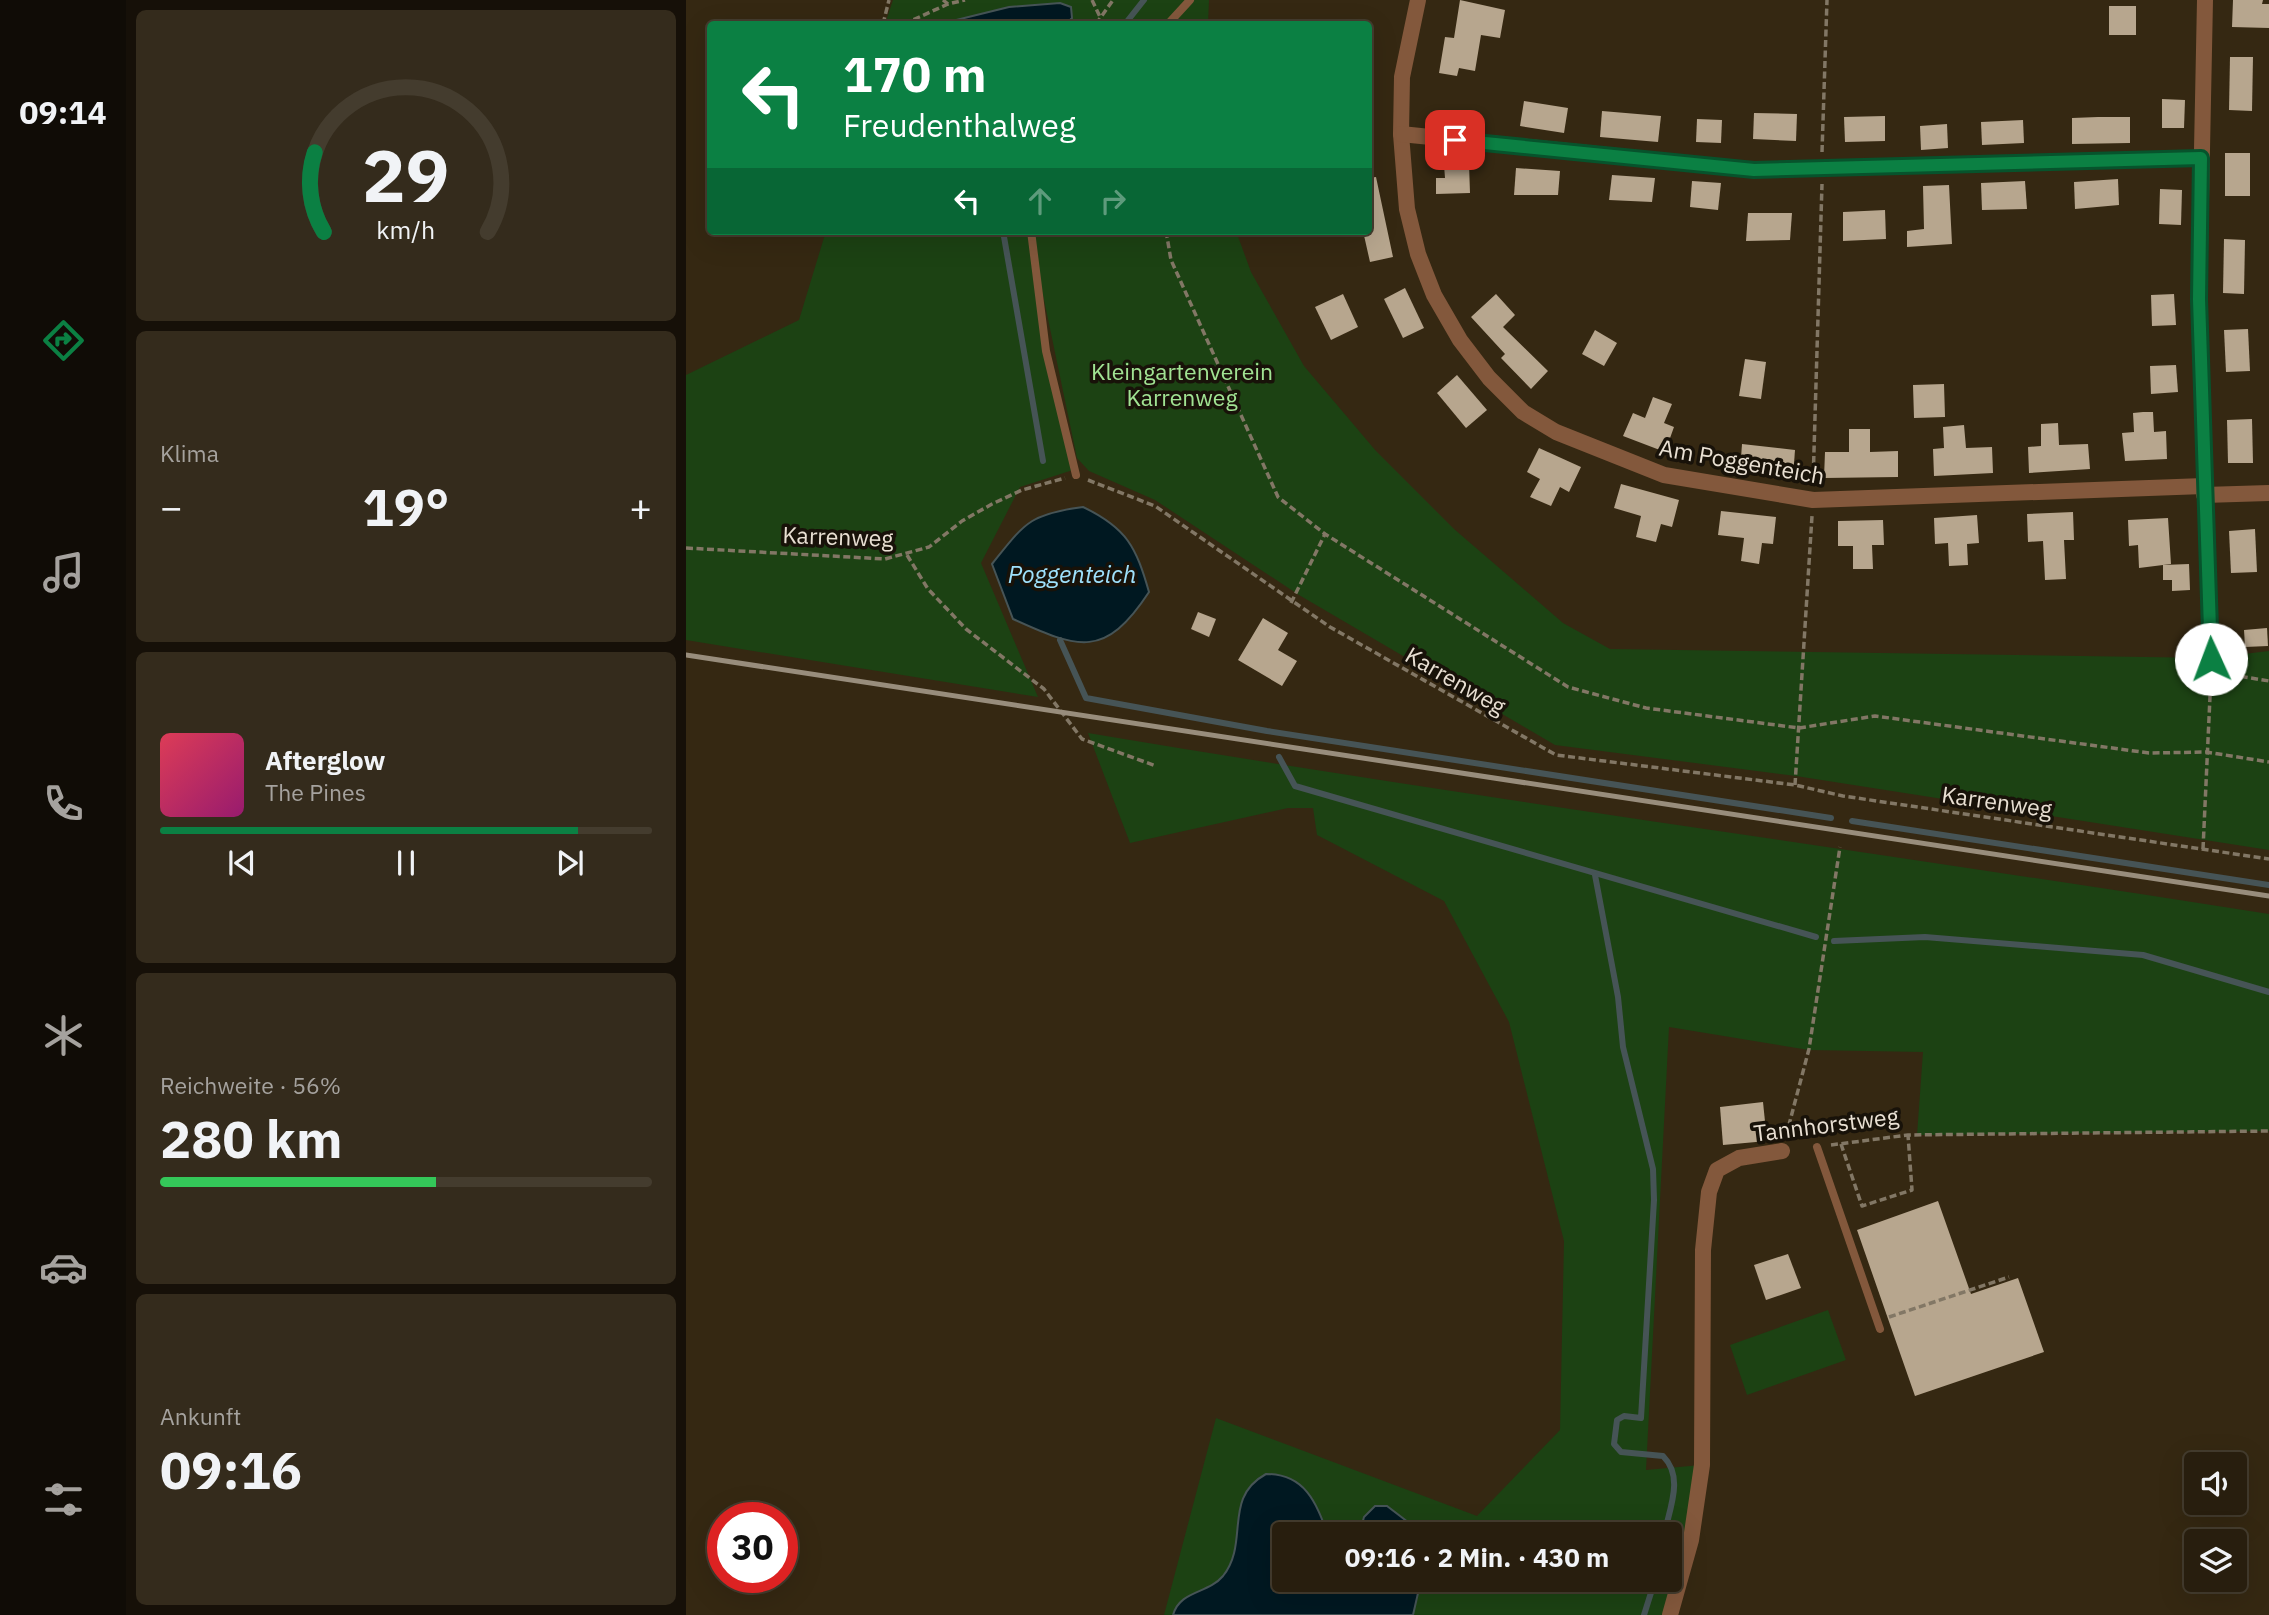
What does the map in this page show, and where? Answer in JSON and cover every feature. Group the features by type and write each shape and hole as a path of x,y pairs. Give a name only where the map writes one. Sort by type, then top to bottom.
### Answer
{"street":[{"name":"Am Poggenteich","path":"1418,0 1402,77 1401,134 1407,209 1418,254 1434,295 1467,349 1489,377 1523,412 1556,432 1664,475 1813,500 2204,490 2269,493"},
{"path":"2205,0 2199,299 2211,665"},
{"path":"1401,134 1754,170 2201,158"},
{"name":"Tannhorstweg","path":"1670,1615 1691,1540 1702,1465 1703,1250 1709,1192 1717,1170 1739,1158 1782,1150"}],"lane":[{"path":"1171,21 1190,0"},
{"path":"1032,235 1046,351 1076,475"},
{"path":"1817,1147 1879,1325"}],"path":[{"path":"884,21 889,0"},
{"path":"943,0 948,4"},
{"path":"911,21 948,4 965,0"},
{"path":"1092,0 1101,19"},
{"path":"1101,19 1113,0"},
{"path":"1795,785 1813,500 1827,0"},
{"path":"1167,235 1171,260 1278,497 1325,534 1568,687 1646,708 1799,728 1875,716 2149,753 2206,752 2269,762"},
{"name":"Karrenweg","path":"686,548 884,559 908,555 929,547 962,521 992,504 1022,490 1076,475 1155,506 1292,603 1482,716 1556,755 1795,785 1843,796 2269,859"},
{"path":"1292,603 1325,534"},
{"path":"908,555 928,589 966,629 1044,689 1082,739 1156,765"},
{"path":"2203,849 2211,665 2269,681"},
{"path":"1782,1150 1809,1049 1840,847"},
{"name":"Tannhorstweg","path":"1817,1147 1908,1135 2269,1131"},
{"path":"1841,1143 1862,1206 1912,1191 1908,1135"},
{"path":"1879,1325 2009,1277"}],"green space":[{"path":"893,0 1209,0 1208,21 1069,21 1072,18 886,21"},
{"name":"Kleingartenverein Karrenweg","path":"825,235 1237,235 1251,272 1304,366 1376,451 1454,529 1563,623 1610,649 2210,658 2269,651 2269,850 1796,776 1555,745 1299,595 1155,500 1089,471 1077,458 1033,247 1047,351 1073,470 1020,487 981,563 1038,697 686,640 686,375 799,320"},
{"path":"1088,733 2269,914 2269,1131 1917,1135 1923,1052 1809,1050 1669,1027 1646,1470 1701,1465 1682,1554 1682,1522 1272,1522 1272,1592 1674,1592 1669,1615 1164,1615 1216,1418 1477,1516 1560,1430 1564,1241 1509,1022 1444,901 1317,835 1313,808 1288,808 1130,843"},
{"path":"1828,1310 1846,1360 1747,1395 1730,1345"}],"water":[{"path":"1060,3 1071,7 1072,18 1069,21 952,21 1009,7"},
{"name":"Poggenteich","path":"1083,507 1110,523 1128,540 1149,592 1118,629 1104,638 1089,642 1056,637 1013,619 992,564 1021,530 1039,517"},
{"path":"1266,1474 1290,1479 1307,1492 1323,1522 1272,1522 1272,1592 1418,1592 1413,1615 1173,1615 1188,1596 1217,1582 1231,1563 1240,1508 1253,1484"},
{"path":"1375,1506 1387,1506 1408,1522 1363,1522"}],"building":[{"path":"1460,0 1505,10 1500,38 1481,35 1475,71 1459,68 1457,76 1439,73 1445,37 1454,38"},
{"path":"2233,0 2263,0 2262,4 2269,4 2269,28 2232,27"},
{"path":"2109,6 2136,6 2136,35 2109,35"},
{"path":"2230,57 2253,57 2252,111 2229,110"},
{"path":"2162,99 2185,100 2184,128 2162,128"},
{"path":"1524,101 1568,108 1564,133 1520,126"},
{"path":"1602,111 1661,116 1658,142 1600,137"},
{"path":"1754,113 1797,114 1796,141 1753,139"},
{"path":"1885,116 1885,141 1845,142 1844,117"},
{"path":"2130,117 2130,143 2072,144 2072,118"},
{"path":"1697,119 1722,120 1721,143 1696,142"},
{"path":"2023,120 2024,143 1982,145 1981,122"},
{"path":"1947,124 1948,148 1921,150 1920,126"},
{"path":"2225,153 2250,153 2250,196 2225,196"},
{"path":"1469,164 1470,193 1436,194 1436,178 1445,178 1444,165"},
{"path":"1516,168 1560,171 1558,195 1514,195"},
{"path":"1612,175 1655,178 1652,202 1609,200"},
{"path":"1376,177 1393,257 1370,262 1364,235 1372,235 1372,178"},
{"path":"2118,179 2119,205 2075,209 2074,182"},
{"path":"1692,181 1721,183 1718,210 1690,207"},
{"path":"2025,181 2027,209 1982,210 1981,183"},
{"path":"1949,185 1952,244 1907,247 1907,231 1924,229 1923,186"},
{"path":"2160,189 2182,190 2181,225 2159,224"},
{"path":"1885,210 1886,239 1843,241 1843,212"},
{"path":"1748,213 1792,213 1790,240 1746,241"},
{"path":"2224,239 2245,240 2244,294 2223,293"},
{"path":"1405,288 1424,328 1403,338 1384,299"},
{"path":"1343,294 1358,327 1331,340 1315,307"},
{"path":"1496,294 1515,315 1503,327 1548,371 1531,389 1501,358 1505,354 1471,317"},
{"path":"2174,294 2176,325 2152,326 2151,295"},
{"path":"2248,329 2250,371 2226,372 2224,330"},
{"path":"1595,330 1617,343 1604,366 1582,354"},
{"path":"1745,359 1766,362 1761,399 1739,396"},
{"path":"2176,365 2178,392 2151,394 2150,366"},
{"path":"1457,375 1487,410 1466,428 1437,393"},
{"path":"1944,384 1945,417 1914,418 1913,385"},
{"path":"1653,397 1672,404 1664,423 1674,427 1665,452 1623,436 1633,413 1645,418"},
{"path":"2153,412 2154,432 2166,431 2167,459 2125,461 2122,433 2134,432 2133,413"},
{"path":"2252,419 2253,463 2228,463 2227,420"},
{"path":"2058,423 2059,445 2088,444 2090,469 2029,473 2028,447 2041,446 2041,424"},
{"path":"1964,425 1966,448 1992,447 1993,473 1934,476 1933,449 1944,448 1943,427"},
{"path":"1849,429 1870,429 1870,452 1898,451 1898,477 1824,478 1825,452 1849,452"},
{"path":"1742,444 1795,450 1793,477 1740,472"},
{"path":"1539,448 1581,467 1569,492 1560,487 1551,506 1530,497 1540,479 1527,472"},
{"path":"1621,484 1679,500 1672,527 1661,524 1656,542 1636,537 1641,516 1614,508"},
{"path":"1721,511 1776,517 1773,544 1762,543 1759,564 1741,561 1744,538 1718,535"},
{"path":"2073,512 2074,540 2064,540 2066,579 2045,580 2043,541 2028,542 2027,514"},
{"path":"1977,515 1979,543 1967,544 1968,565 1949,566 1948,543 1935,544 1934,518"},
{"path":"2168,518 2171,564 2139,568 2138,545 2129,546 2128,520"},
{"path":"1883,520 1884,545 1872,545 1873,569 1853,569 1853,546 1838,546 1838,521"},
{"path":"2255,529 2257,572 2231,573 2229,531"},
{"path":"2189,564 2190,590 2172,591 2172,580 2163,580 2163,565"},
{"path":"1198,612 1216,619 1209,637 1191,629"},
{"path":"1263,618 1288,633 1278,650 1297,661 1282,686 1238,660"},
{"path":"2267,628 2268,646 2245,647 2244,630"},
{"path":"1763,1102 1767,1141 1723,1145 1720,1107"},
{"path":"1938,1201 1971,1294 2018,1278 2044,1352 1915,1396 1857,1230"},
{"path":"1788,1254 1801,1288 1766,1300 1754,1265"}],"waterway":[{"path":"1127,21 1144,0"},
{"path":"1004,235 1043,461"},
{"path":"1060,640 1086,698 1267,731 1831,818"},
{"path":"1279,757 1295,786 1816,937"},
{"path":"1852,821 2269,885"},
{"path":"1595,875 1618,997 1623,1047 1653,1169 1654,1200 1641,1418 1624,1416 1617,1420 1614,1444 1621,1452 1663,1456 1669,1464 1673,1473 1674,1493 1667,1522"},
{"path":"1834,941 1925,937 2143,955 2269,992"},
{"path":"1644,1615 1651,1592"}],"railway":[{"path":"686,655 2269,896"}],"route":[{"path":"1455,140 1754,170 2201,158 2199,299 2211,659"}]}
